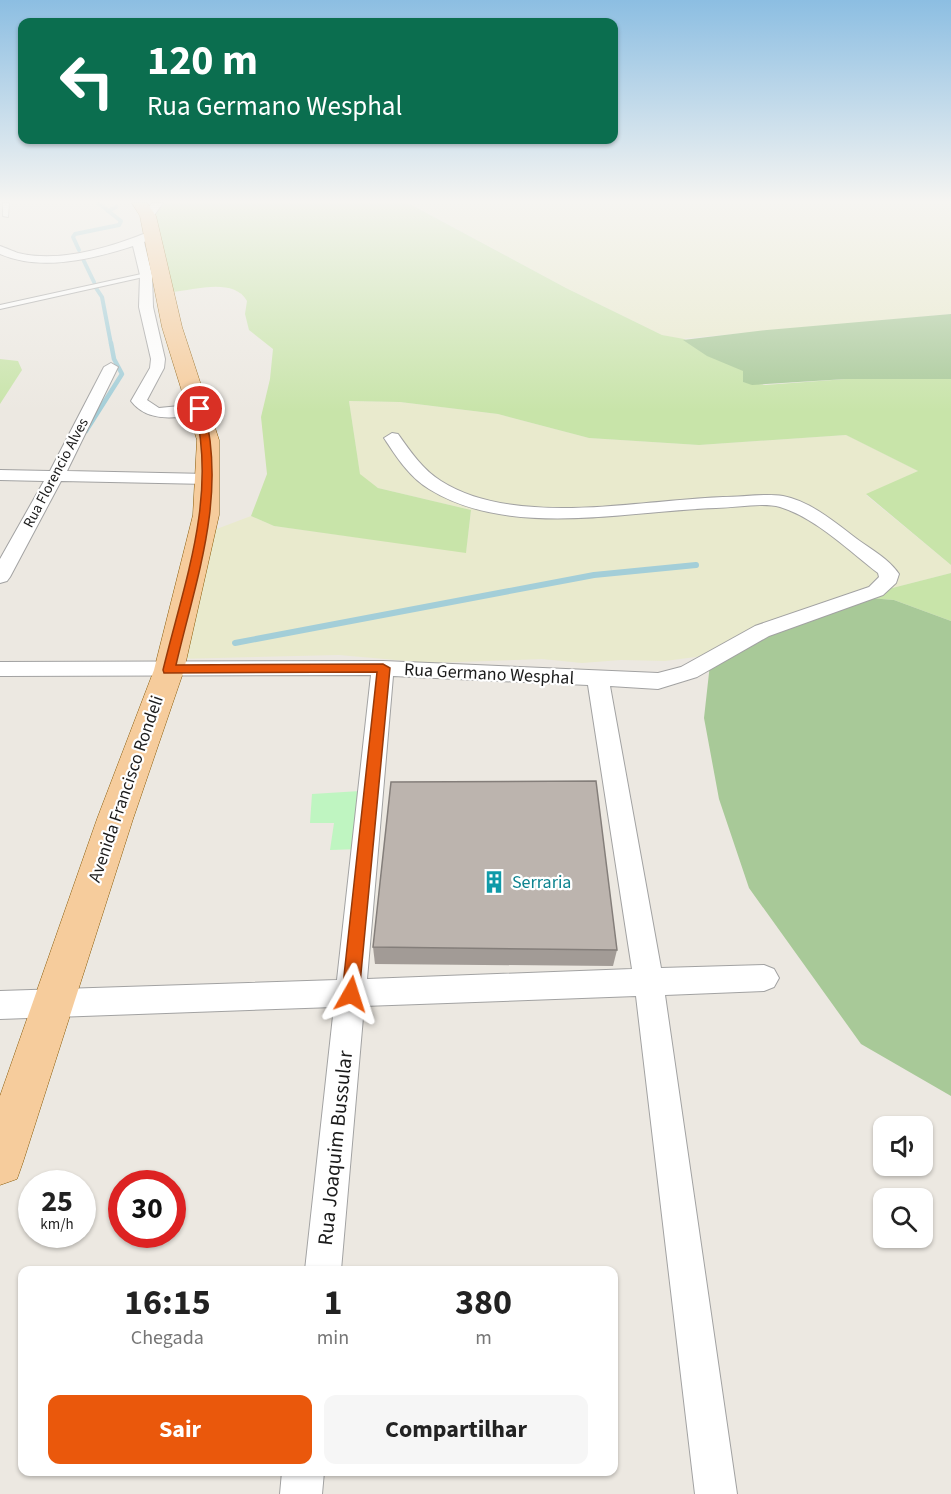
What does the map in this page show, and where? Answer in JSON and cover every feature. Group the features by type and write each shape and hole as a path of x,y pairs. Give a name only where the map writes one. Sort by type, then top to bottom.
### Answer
{"main road":[{"name":"Avenida Francisco Rondeli","path":"0,1162 52,1005 169,670 206,515 208,440 172,327 159,273"}],"street":[{"path":"146,275 146,306 158,368 140,401 148,409 160,412 200,409"},
{"name":"Rua Florencio Alves","path":"0,577 55,477 111,367"},
{"name":"Rua Germano Wesphal","path":"0,669 383,668 598,680 658,681 675,678 762,631 876,591 886,585 889,574 885,568 795,506 780,501 679,504 610,513 528,512 472,502 434,485 409,462 392,438"},
{"path":"0,475 208,479"},
{"name":"Rua Joaquim Bussular","path":"323,1266 383,668"},
{"path":"598,680 649,984 716,1494"},
{"path":"0,1005 649,984 764,978"},
{"path":"301,1494 303,1476"}],"lane":[{"path":"0,307 146,275"}],"green space":[{"path":"167,273 538,273 662,335 684,339 736,366 744,371 743,382 765,385 846,379 951,379 951,565 866,494 918,471 846,435 699,445 589,438 498,414 400,402 349,401 360,474 378,488 471,510 466,553 274,526 251,516 267,474 261,417 270,379 273,349 249,330 245,314 247,301 233,289 213,287 172,292"},
{"path":"538,273 951,273 951,314 680,339 662,335"},
{"path":"951,314 951,379 846,379 752,385 743,382 743,371 707,356 683,340 767,330"},
{"path":"0,359 18,361 22,370 0,404"},
{"path":"349,401 400,402 498,414 589,438 699,445 846,435 918,471 866,495 951,565 951,573 857,597 711,655 665,661 621,660 582,663 542,659 430,663 339,655 176,659 214,530 251,516 274,526 466,552 471,510 378,488 360,475"},
{"path":"951,573 951,621 894,600 857,597"},
{"path":"857,597 894,600 951,621 951,1096 861,1044 749,888 719,799 704,718 711,655"},
{"path":"360,791 360,849 330,850 334,823 310,823 312,794"}],"building":[{"name":"Serraria","path":"596,781 617,950 373,947 391,782"}],"waterway":[{"path":"90,273 94,282"},
{"path":"96,288 102,297 111,344"},
{"path":"86,431 122,374 114,359 111,343"},
{"path":"235,643 594,575 696,565"}],"place":[{"name":"Serraria","path":"494,882"}],"route":[{"path":"200,409 208,440 206,515 169,670 383,668 351,994"}]}
